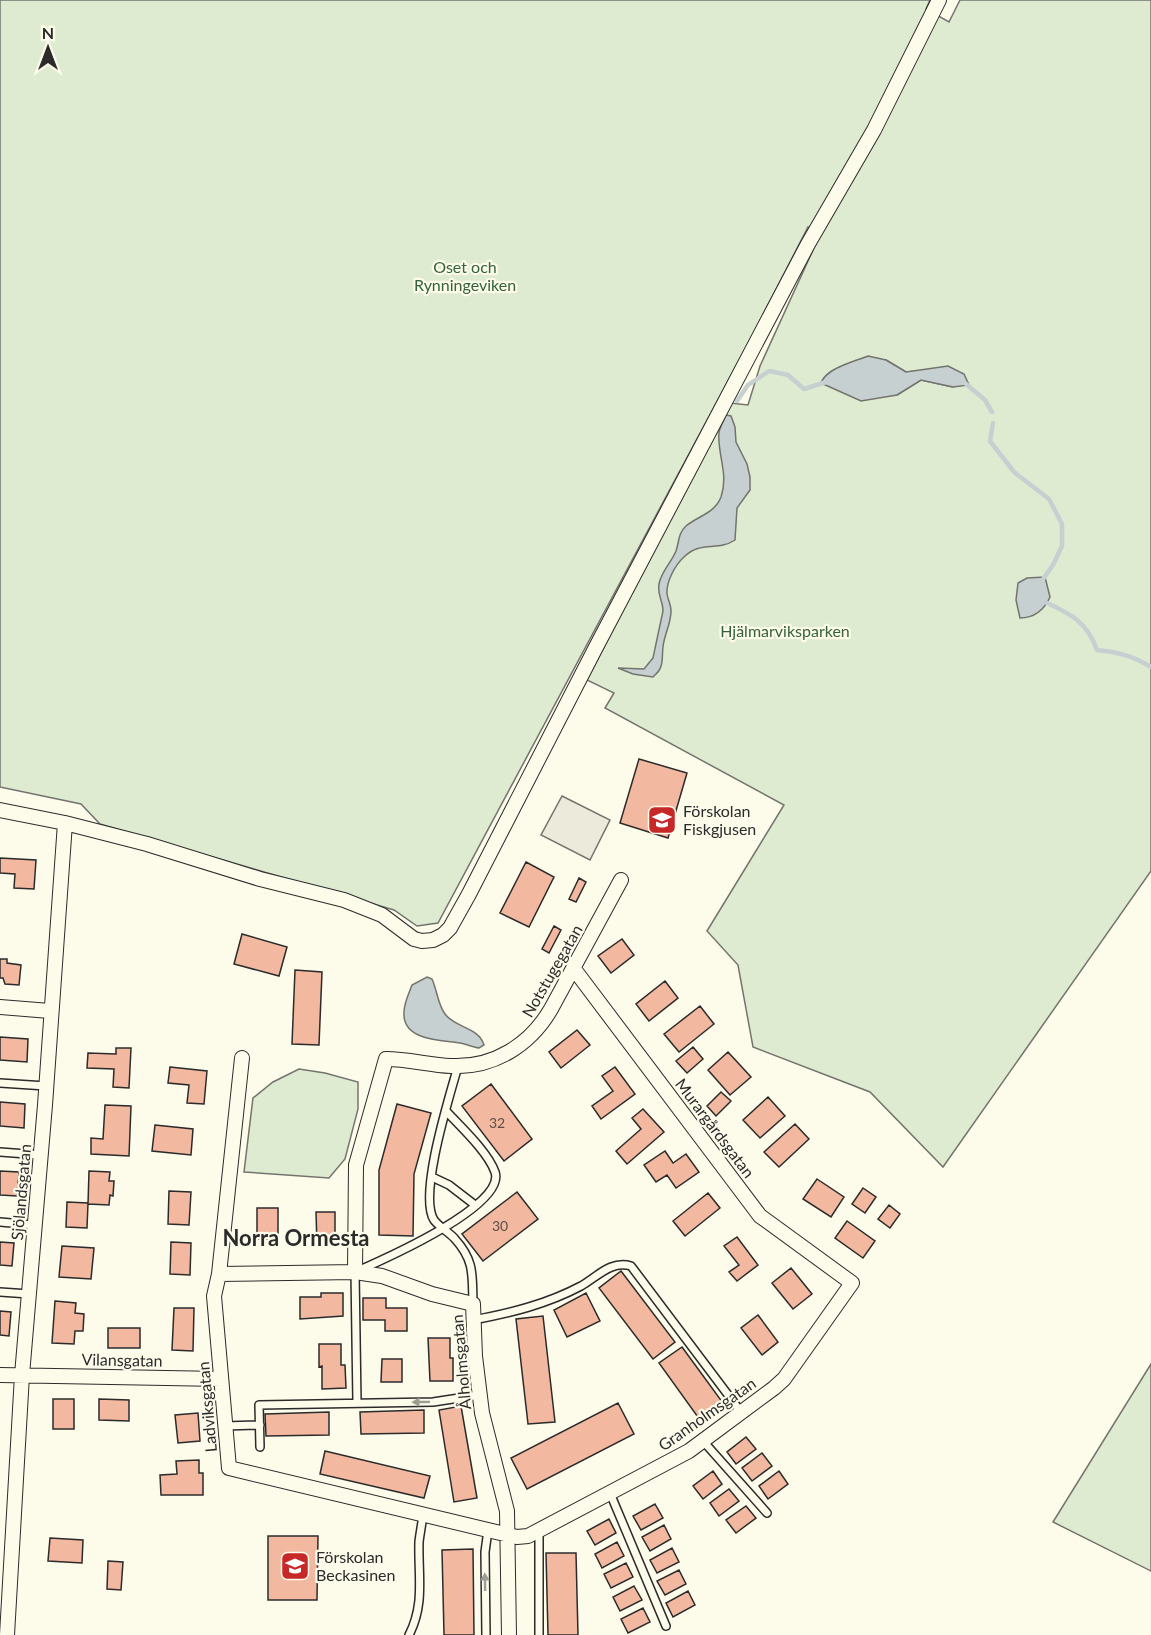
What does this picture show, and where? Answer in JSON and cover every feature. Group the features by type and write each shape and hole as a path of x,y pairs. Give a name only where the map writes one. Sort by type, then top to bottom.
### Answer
{"street":[{"path":"0,810 147,843 260,879 355,904 382,915 414,939 433,940 443,935 450,928 469,894 808,244 874,130 939,0"},
{"name":"Sjölandsgatan","path":"7,1635 22,1375 65,823"},
{"name":"Notstugegatan","path":"355,1272 356,1165 386,1059 458,1066 477,1064 503,1056 524,1043 545,1020 621,880"},
{"name":"Murargårdsgatan","path":"574,969 760,1216 852,1283"},
{"path":"0,1007 50,1011"},
{"name":"Ladviksgatan","path":"242,1058 219,1274 214,1296 229,1468 508,1534"},
{"name":"Ålholmsgatan","path":"219,1274 355,1272 382,1276 432,1294 472,1304 479,1395 488,1441 506,1506 509,1635"},
{"name":"Granholmsgatan","path":"508,1534 517,1537 528,1536 539,1531 689,1451 703,1441 784,1379 852,1283"},
{"name":"Vilansgatan","path":"0,1375 221,1379"}],"lane":[{"path":"458,1066 434,1157 430,1207 434,1220 457,1241 472,1264 472,1304"},
{"path":"0,1083 46,1086"},
{"path":"357,1403 355,1272 409,1248 444,1228 486,1196 495,1182 495,1172 479,1148 446,1111"},
{"path":"0,1152 40,1155"},
{"path":"432,1177 449,1185 476,1205"},
{"path":"0,1222 34,1225"},
{"path":"473,1320 542,1304 581,1286 612,1265 622,1263 631,1266 741,1412"},
{"path":"0,1292 28,1294"},
{"path":"260,1447 260,1405 433,1402 479,1395"},
{"path":"225,1426 260,1425"},
{"path":"703,1441 767,1513"},
{"path":"610,1493 666,1626"},
{"path":"409,1635 420,1606 419,1541 423,1514"},
{"path":"486,1635 485,1552 488,1530"},
{"path":"539,1531 539,1635"}],"green space":[{"path":"0,0 930,0 926,9 949,22 960,0 1151,0 1151,871 943,1167 870,1092 753,1047 738,965 707,931 784,805 605,708 614,693 587,680 730,403 748,405 760,366 819,237 808,227 438,923 417,926 394,910 100,824 81,804 0,787","holes":["886,360 906,372 919,371 953,387 921,380 897,395 821,383 832,371 849,364"]},
{"path":"299,1069 358,1082 358,1109 345,1159 329,1178 244,1172 253,1098 273,1082"},
{"path":"1151,1364 1151,1571 1053,1522"}],"shaded area":[{"path":"868,356 886,360 906,372 948,366 964,374 969,385 953,387 921,380 897,395 861,401 821,383 835,369"},
{"path":"726,415 731,416 735,427 736,442 747,464 750,477 750,490 737,508 735,540 722,545 697,549 677,564 667,589 671,616 661,668 653,677 633,674 618,668 644,669 653,658 663,611 659,584 676,551 681,532 686,526 715,507 721,497 724,480 719,432"},
{"path":"1045,577 1050,597 1048,602 1035,615 1020,618 1016,600 1018,583 1027,578"},
{"path":"562,796 610,820 590,860 541,835"},
{"path":"427,977 432,979 441,1006 449,1019 472,1031 484,1045 479,1048 433,1040 409,1029 405,1022 404,1012 407,998 412,985"}],"building":[{"path":"639,759 687,773 668,838 620,823"},
{"path":"0,858 36,860 34,889 14,888 15,874 0,873"},
{"path":"526,862 554,877 529,927 500,913"},
{"path":"579,878 586,882 576,902 569,899"},
{"path":"554,926 561,930 549,953 542,949"},
{"path":"242,934 287,947 279,976 234,964"},
{"path":"622,939 634,955 611,973 598,956"},
{"path":"0,959 7,959 7,963 21,965 19,985 5,984 3,978 0,978"},
{"path":"295,970 322,972 319,1045 292,1044"},
{"path":"665,981 678,998 649,1021 636,1004"},
{"path":"700,1006 714,1024 679,1052 664,1034"},
{"path":"577,1030 590,1045 561,1068 549,1052"},
{"path":"0,1037 28,1039 27,1062 0,1060"},
{"path":"693,1047 703,1059 687,1073 676,1061"},
{"path":"116,1048 131,1048 129,1088 113,1087 114,1069 87,1068 88,1053 116,1054"},
{"path":"728,1052 751,1077 730,1095 708,1070"},
{"path":"170,1067 207,1071 204,1104 187,1103 189,1085 168,1083"},
{"path":"615,1067 635,1094 601,1119 592,1106 613,1091 602,1076"},
{"path":"491,1084 532,1139 504,1161 462,1106"},
{"path":"721,1092 731,1101 716,1116 707,1106"},
{"path":"768,1097 785,1116 760,1138 743,1120"},
{"path":"0,1102 25,1104 24,1128 0,1126"},
{"path":"397,1104 431,1113 414,1174 413,1236 379,1235 379,1170"},
{"path":"105,1105 131,1106 129,1156 91,1154 91,1138 103,1139"},
{"path":"643,1109 664,1132 627,1164 616,1151 641,1129 632,1118"},
{"path":"795,1124 809,1139 779,1167 764,1152"},
{"path":"155,1125 193,1129 191,1155 152,1151"},
{"path":"665,1151 673,1163 686,1154 699,1172 676,1188 667,1175 656,1182 644,1165"},
{"path":"0,1171 19,1172 17,1196 0,1195"},
{"path":"89,1171 110,1172 109,1181 114,1181 113,1196 110,1195 109,1205 88,1204"},
{"path":"817,1179 844,1197 831,1217 803,1199"},
{"path":"863,1188 876,1197 865,1213 852,1204"},
{"path":"169,1191 191,1192 189,1225 168,1224"},
{"path":"517,1192 538,1219 483,1261 462,1234"},
{"path":"708,1193 720,1208 685,1236 673,1221"},
{"path":"67,1202 88,1203 87,1228 66,1227"},
{"path":"889,1205 900,1214 890,1228 878,1219"},
{"path":"257,1208 278,1208 278,1239 257,1239"},
{"path":"316,1212 335,1212 335,1245 317,1245"},
{"path":"847,1221 875,1241 863,1258 835,1238"},
{"path":"737,1237 758,1265 737,1281 729,1272 739,1265 724,1246"},
{"path":"0,1242 14,1243 12,1266 0,1265"},
{"path":"171,1242 191,1243 190,1275 170,1274"},
{"path":"62,1246 94,1248 91,1279 59,1277"},
{"path":"791,1268 812,1294 793,1309 772,1283"},
{"path":"621,1271 675,1342 653,1359 599,1288"},
{"path":"321,1293 343,1293 343,1316 300,1319 300,1297 321,1297"},
{"path":"586,1293 600,1321 567,1337 554,1310"},
{"path":"363,1298 386,1298 386,1308 407,1308 407,1331 385,1331 385,1320 363,1320"},
{"path":"55,1301 76,1303 75,1313 84,1314 83,1331 75,1331 74,1344 52,1343"},
{"path":"174,1308 194,1308 193,1351 172,1350"},
{"path":"0,1311 11,1312 9,1336 0,1335"},
{"path":"758,1315 778,1342 762,1355 741,1328"},
{"path":"543,1316 555,1422 528,1424 516,1319"},
{"path":"108,1328 140,1328 140,1348 108,1348"},
{"path":"428,1338 450,1338 453,1381 430,1381"},
{"path":"319,1344 341,1344 341,1365 345,1365 346,1388 322,1389"},
{"path":"682,1347 723,1403 700,1420 659,1363"},
{"path":"382,1359 402,1359 402,1382 381,1382"},
{"path":"53,1399 74,1399 74,1429 53,1429"},
{"path":"99,1399 129,1400 129,1421 99,1420"},
{"path":"618,1403 634,1434 527,1489 511,1458"},
{"path":"461,1406 477,1498 454,1502 439,1410"},
{"path":"424,1410 424,1433 361,1434 360,1412"},
{"path":"329,1412 329,1435 266,1436 265,1414"},
{"path":"198,1413 200,1441 178,1443 175,1415"},
{"path":"746,1437 756,1449 736,1464 727,1452"},
{"path":"325,1451 430,1476 424,1498 320,1474"},
{"path":"762,1453 772,1466 752,1481 742,1468"},
{"path":"199,1460 199,1473 203,1473 203,1495 161,1495 160,1475 177,1474 176,1461"},
{"path":"713,1471 722,1484 703,1499 693,1486"},
{"path":"779,1471 788,1484 768,1499 759,1486"},
{"path":"729,1489 739,1501 719,1516 710,1503"},
{"path":"655,1504 663,1518 641,1530 633,1516"},
{"path":"746,1506 756,1518 736,1533 726,1520"},
{"path":"609,1519 616,1533 595,1545 587,1531"},
{"path":"664,1525 671,1539 650,1551 642,1537"},
{"path":"268,1536 318,1536 317,1600 268,1600"},
{"path":"50,1538 83,1540 82,1563 48,1561"},
{"path":"617,1542 624,1556 602,1568 595,1554"},
{"path":"672,1548 679,1562 657,1573 650,1560"},
{"path":"473,1549 474,1635 444,1635 442,1550"},
{"path":"546,1553 576,1553 578,1635 548,1635"},
{"path":"108,1561 123,1562 121,1590 107,1589"},
{"path":"626,1563 633,1577 611,1588 604,1574"},
{"path":"679,1570 686,1584 665,1595 657,1581"},
{"path":"634,1586 642,1600 620,1611 613,1597"},
{"path":"688,1591 695,1605 673,1617 666,1603"},
{"path":"643,1608 650,1622 628,1633 621,1619"}],"waterway":[{"path":"737,401 748,385 769,371 788,375 804,389 826,382"},
{"path":"966,384 985,400 992,412"},
{"path":"993,423 990,441 1014,472 1049,499 1062,524 1062,546 1041,582"},
{"path":"1043,601 1076,619 1088,632 1097,650 1125,655 1151,667"}],"place":[{"name":"Förskolan Fiskgjusen","path":"662,820"},
{"name":"Förskolan Beckasinen","path":"295,1566"}],"district":[{"name":"Norra Ormesta","path":"296,1238"}],"park label":[{"name":"Oset och Rynningeviken","path":"465,276"},
{"name":"Hjälmarviksparken","path":"785,631"}]}
